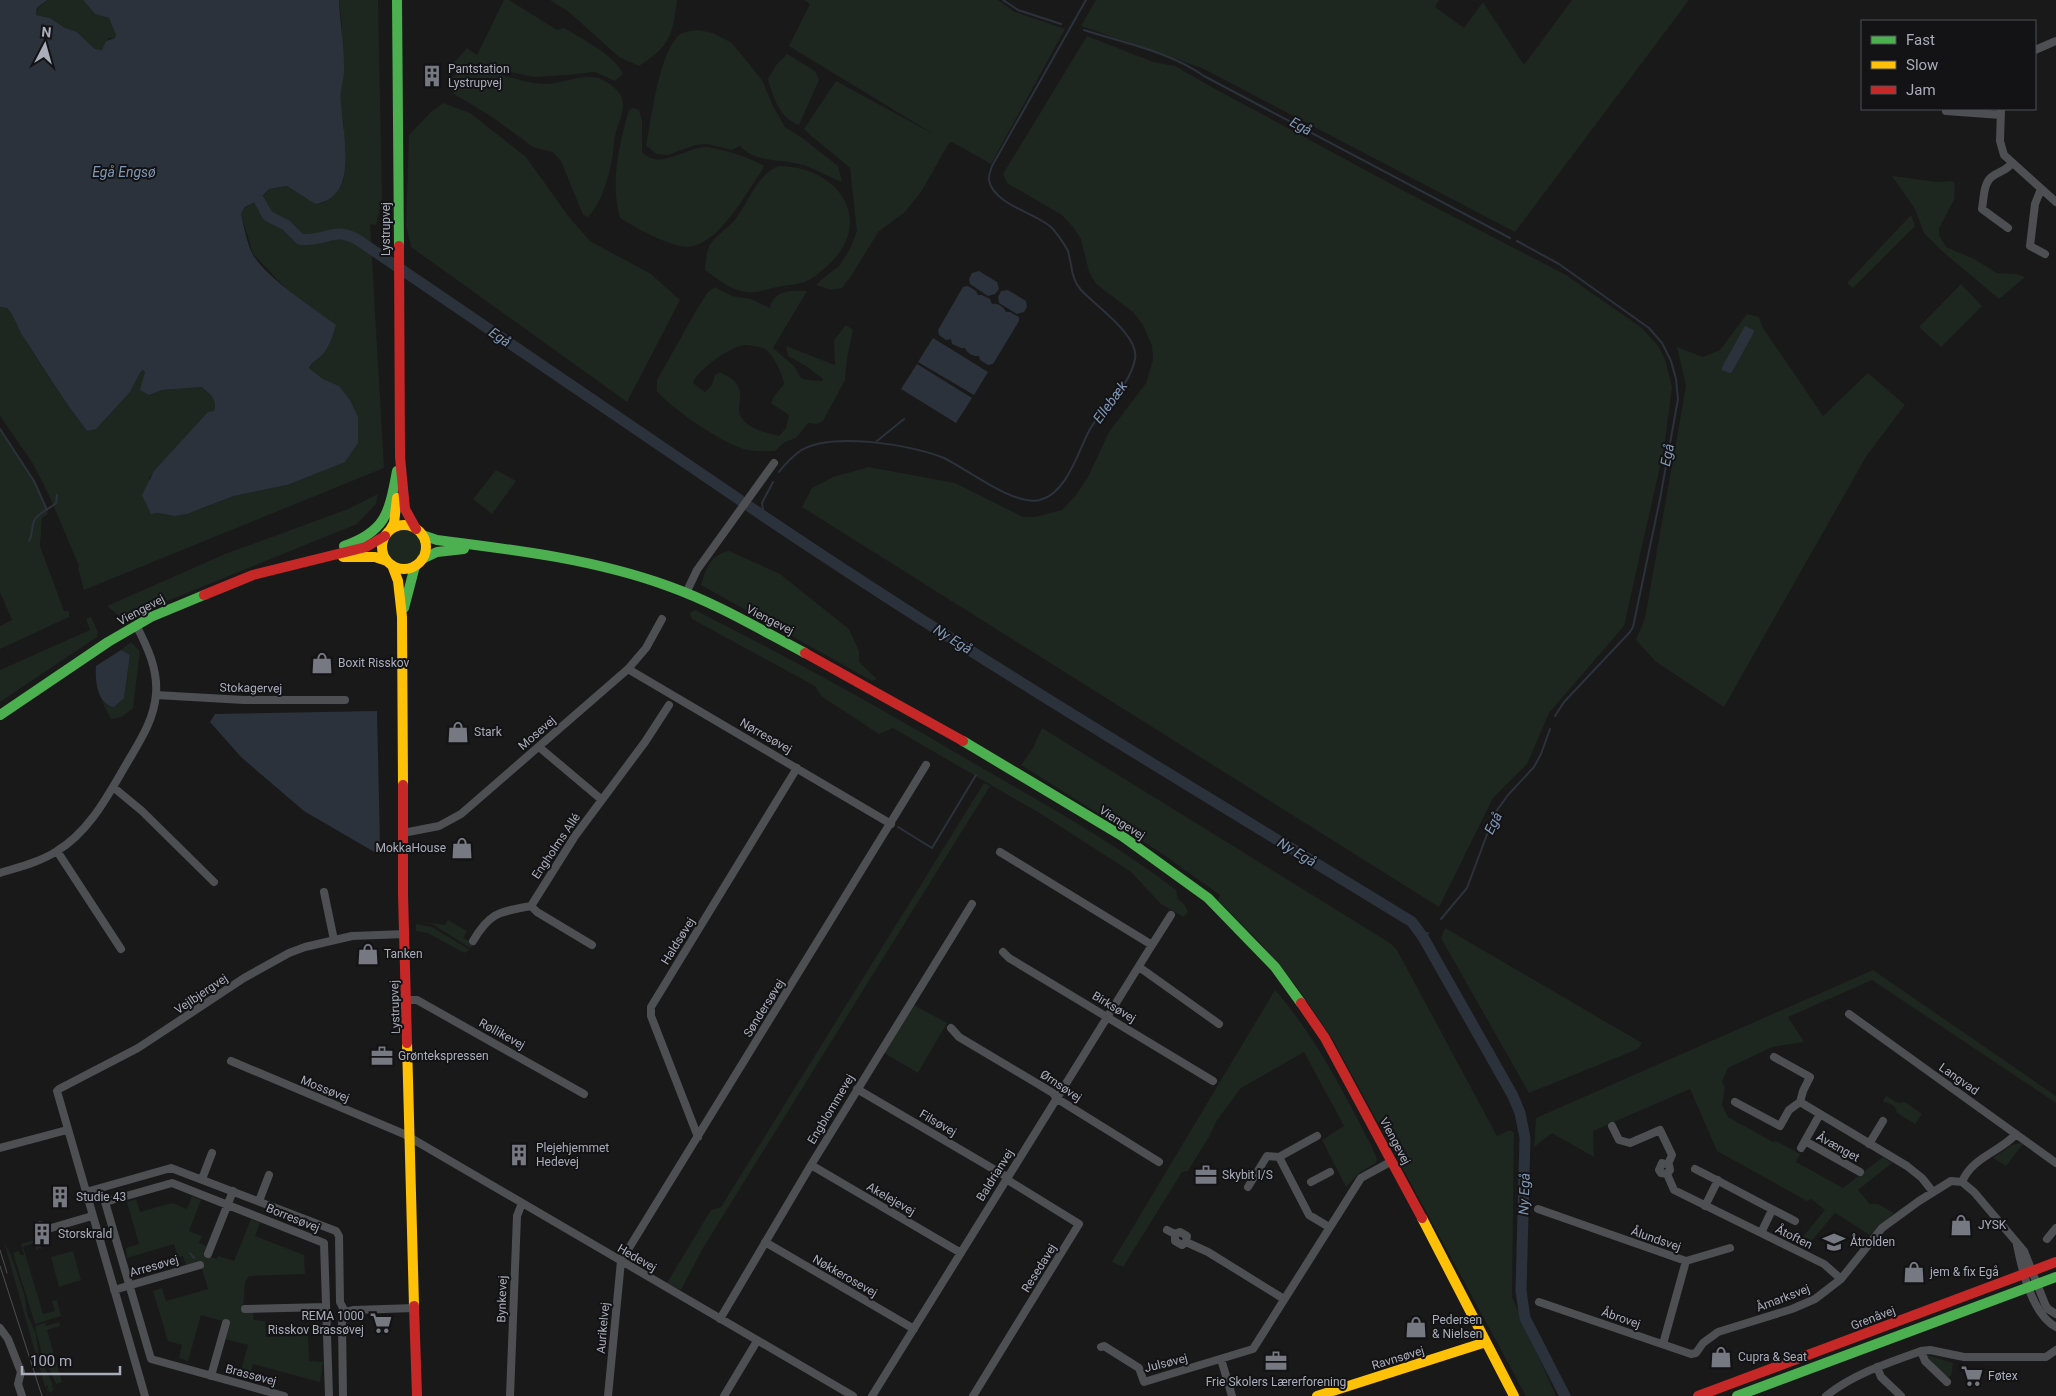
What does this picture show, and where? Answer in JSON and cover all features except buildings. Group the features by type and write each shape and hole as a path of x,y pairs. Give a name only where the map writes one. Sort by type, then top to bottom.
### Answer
{"street":[{"name":"Lystrupvej","path":"388,533 393,525 396,512 399,462 398,0"},
{"path":"2036,50 2056,41"},
{"path":"1946,111 2001,112 2001,148 2004,155 2056,202"},
{"path":"2008,228 1982,209 1986,185 1989,179 2006,170 2012,163"},
{"path":"2041,189 2035,204 2030,246 2046,254"},
{"name":"Lystrupvej","path":"399,462 405,509 411,522 419,532"},
{"path":"268,571 304,557 360,541 370,535 381,524 388,512 399,462"},
{"path":"686,593 697,570 774,463"},
{"path":"402,525 419,532 426,546 419,562 404,569 389,563 382,548 388,533 402,525"},
{"name":"Viengevej","path":"419,532 433,540 534,552 588,562 686,593 755,626 834,668 998,761 1122,836 1208,898 1275,967 1303,1004 1325,1038 1392,1161 1514,1396"},
{"name":"Viengevej","path":"0,715 136,625 185,602 268,571 366,547 388,533"},
{"name":"Viengevej","path":"419,562 440,551 482,547"},
{"name":"Viengevej","path":"310,560 357,556 380,558 389,563"},
{"name":"Lystrupvej","path":"402,617 410,576 419,562"},
{"name":"Lystrupvej","path":"389,563 398,585 402,617 403,894 418,1396"},
{"name":"Mosevej","path":"403,832 426,830 448,822 461,814 628,669 646,648 662,619"},
{"path":"0,873 57,851 77,835 88,823 113,787 148,724 156,694 156,675 152,660 136,625"},
{"name":"Nørresøvej","path":"628,669 891,824"},
{"name":"Stokagervej","path":"156,694 244,700 345,700"},
{"name":"Engholms Allé","path":"531,906 558,861 669,705"},
{"path":"539,747 602,800"},
{"name":"Søndersøvej","path":"621,1261 926,765"},
{"name":"Haldsøvej","path":"698,1136 651,1016 651,1007 797,768"},
{"path":"113,787 142,811 214,882"},
{"path":"57,851 121,949"},
{"path":"1000,852 1152,945"},
{"path":"324,892 334,940"},
{"name":"Engblommevej","path":"720,1320 857,1089 972,904"},
{"path":"473,941 486,921 493,916 531,906 537,912 592,945"},
{"path":"966,914 974,919"},
{"name":"Baldrianvej","path":"872,1396 1171,914"},
{"name":"Vejlbjergvej","path":"67,1130 58,1097 58,1089 138,1048 269,963 305,947 334,940 368,935 405,934"},
{"name":"Birksøvej","path":"1003,952 1009,958 1213,1081"},
{"path":"1139,967 1219,1024"},
{"name":"Røllikevej","path":"407,1000 417,1000 584,1094"},
{"name":"Langvad","path":"1849,1014 2056,1163"},
{"name":"Ørnsøvej","path":"952,1028 959,1037 1053,1092 1056,1098 1159,1162"},
{"path":"1736,1102 1780,1126 1789,1110 1800,1102 1810,1078 1774,1057"},
{"name":"Mossøvej","path":"231,1061 411,1138"},
{"name":"Filsøvej","path":"857,1089 1007,1178"},
{"name":"Åvænget","path":"1800,1102 1915,1172 1933,1192"},
{"name":"Åvænget","path":"1820,1114 1803,1145 1860,1172"},
{"name":"Åvænget","path":"1869,1144 1883,1121"},
{"name":"Åtoften","path":"1612,1126 1619,1140 1630,1143 1660,1130 1672,1155 1668,1164 1670,1170 1667,1174 1674,1190 1824,1264 1841,1279"},
{"path":"0,1148 67,1130 145,1396"},
{"path":"2016,1134 1973,1165 1966,1173 1962,1182 1974,1192 2004,1225 2017,1243 2034,1286 2040,1313 2056,1327"},
{"path":"1248,1187 1267,1156 1279,1158 1317,1136"},
{"name":"Hedevej","path":"411,1138 852,1396"},
{"path":"202,1179 212,1153"},
{"path":"1279,1158 1309,1215 1329,1227"},
{"name":"Julsøvej","path":"1100,1347 1104,1346 1139,1368 1144,1382 1253,1349 1361,1178 1392,1161"},
{"name":"Akelejevej","path":"811,1165 960,1253"},
{"name":"Borresøvej","path":"86,1192 171,1168 337,1232 339,1237 340,1302 345,1312"},
{"name":"Åtoften","path":"1695,1169 1795,1221"},
{"path":"1297,1190 1330,1172"},
{"name":"Borresøvej","path":"259,1201 269,1175"},
{"path":"134,1178 139,1192"},
{"name":"Resedavej","path":"972,1396 1079,1224 1007,1178"},
{"path":"1705,1206 1718,1180"},
{"name":"Åmarksvej","path":"1696,1352 1702,1343 1718,1332 1792,1309 1815,1299 1841,1279 1882,1228 1951,1180 1962,1182"},
{"name":"Borresøvej","path":"129,1285 105,1202 172,1183 324,1243 326,1307"},
{"path":"208,1254 233,1191"},
{"name":"Bynkevej","path":"510,1396 517,1216 522,1203"},
{"name":"Ålundsvej","path":"1538,1209 1686,1261 1663,1344"},
{"name":"Åtoften","path":"1761,1233 1772,1210"},
{"path":"40,1225 41,1231 92,1216"},
{"path":"2047,1239 2056,1228"},
{"path":"1167,1230 1175,1234 1180,1232 1187,1236 1186,1242 1208,1252 1284,1299"},
{"name":"Nøkkerosevej","path":"765,1242 914,1329"},
{"path":"1686,1261 1730,1248"},
{"name":"Aurikelvej","path":"608,1396 621,1261"},
{"name":"Grenåvej","path":"1698,1396 2056,1262"},
{"name":"Arresøvej","path":"114,1290 200,1265"},
{"path":"325,1271 340,1270"},
{"name":"Grenåvej","path":"1737,1396 2056,1277"},
{"name":"Brassøvej","path":"129,1285 151,1359 284,1396"},
{"path":"2034,1286 2045,1304 2056,1314"},
{"name":"Åbrovej","path":"1539,1302 1691,1354 1696,1352"},
{"path":"245,1309 326,1307 329,1396"},
{"path":"343,1396 342,1323 345,1312 351,1310 414,1308"},
{"name":"Brassøvej","path":"211,1376 226,1323"},
{"path":"0,1328 8,1339 21,1372 18,1384 22,1396"},
{"path":"724,1396 757,1341"},
{"name":"Ravnsøvej","path":"1317,1396 1486,1342"},
{"path":"1829,1395 1846,1382 1877,1367 1920,1351 1930,1350 1964,1357 2046,1357 2056,1350"},
{"path":"1920,1351 1925,1361 1947,1382"},
{"path":"327,1357 342,1357"},
{"path":"1221,1359 1232,1396"},
{"path":"1877,1367 1882,1377 1901,1396"}],"shaded area":[{"path":"47,0 83,0 95,14 109,18 116,35 115,38 109,38 102,50 95,49 77,32 65,28 50,18 36,15 38,8"},
{"path":"339,0 378,0 382,199 376,225 370,224 384,468 84,590 79,566 49,495 32,462 0,416 0,307 7,308 10,311 39,362 87,431 130,392 140,373 144,370 146,372 148,395 162,390 203,387 214,399 216,404 214,411 188,435 149,478 155,514 174,516 204,508 234,496 287,485 339,387 323,379 309,368 323,354 332,337 253,254 241,214 269,189 287,186 315,204 322,203 333,196 343,181 344,127 340,102 342,26"},
{"path":"504,0 509,0 557,30 564,28 588,42 613,60 623,74 615,81 595,72 535,77 484,67 449,68 467,48 477,55"},
{"path":"550,0 677,0 674,22 664,46 639,66 619,57 569,12"},
{"path":"804,0 998,0 1015,12 1065,29 991,164 952,142 949,143 921,192 904,213 879,231 842,288 831,290 816,285 839,266 850,249 857,231 850,168 804,129 836,81 935,135 789,46 810,4"},
{"path":"1096,0 1439,0 1435,7 1464,28 1483,2 1524,65 1572,0 1689,0 1515,232 1202,68 1081,26"},
{"path":"698,30 713,33 732,43 762,80 773,106 785,127 838,166 842,182 803,165 754,156 740,146 732,150 707,144 695,145 668,155 656,154 646,145 660,73 670,47 681,34"},
{"path":"1087,36 1153,62 1175,66 1406,192 1566,275 1642,328 1658,346 1665,359 1672,387 1664,449 1624,626 1549,713 1527,764 1493,798 1439,907 802,507 812,488 833,477 869,467 955,483 1023,517 1035,517 1062,510 1076,495 1088,477 1109,432 1146,383 1153,360 1152,346 1143,325 1133,312 1096,284 1089,272 1081,239 1062,215 1007,183 1003,174"},
{"path":"787,54 815,71 819,80 799,125 792,122 782,113 775,100 768,79 777,64"},
{"path":"471,70 490,72 539,84 595,77 607,82 618,91 623,105 615,136 610,171 599,202 588,217 583,215 561,161 553,152 533,147 492,117 454,94 447,81 459,72"},
{"path":"443,103 470,113 526,157 569,217 590,241 651,274 680,300 627,402 411,247 406,225 409,135 431,112"},
{"path":"633,108 639,110 642,120 642,152 649,157 666,159 700,147 708,147 737,154 764,166 727,221 705,241 693,246 672,244 620,218 616,191 617,164 629,110"},
{"path":"779,166 800,168 819,175 834,186 844,200 850,215 849,232 841,250 826,267 807,281 756,292 741,291 722,282 705,270 708,249 711,243 738,215 758,183 771,170"},
{"path":"1892,176 1937,182 1953,181 1955,184 1954,200 1939,228 1939,235 1946,247 1974,259 1997,273 2016,274 2025,277 1999,299 1942,251 1924,233 1915,209"},
{"path":"1911,215 1915,226 1853,288 1847,283"},
{"path":"1961,284 1982,306 1941,347 1919,327"},
{"path":"715,287 732,296 751,299 770,308 772,302 779,294 789,291 807,291 773,348 795,367 801,378 807,380 822,381 823,379 806,366 788,356 786,346 835,365 834,340 846,325 853,330 847,358 845,380 823,421 817,424 808,423 796,438 785,442 775,451 748,450 723,440 698,424 674,407 657,391 657,380 708,292","holes":["745,345 765,349 774,360 782,375 784,384 771,403 789,415 786,428 779,436 754,428 744,421 740,416 738,386 729,377 720,372 715,375 712,385 705,392 693,383 701,372 723,354"]},
{"path":"1747,314 1759,317 1763,328 1823,416 1868,373 1905,405 1867,455 1724,707 1655,661 1636,640 1645,618 1686,386 1677,347 1703,357 1720,350"},
{"path":"0,430 34,481 48,514 42,518 40,546 64,611 69,611 69,617 0,649 0,626 12,620 0,592"},
{"path":"496,470 516,481 492,514 473,499"},
{"path":"378,494 376,504 357,524 123,619 107,606 225,554 348,509"},
{"path":"404,529 411,530 417,534 421,540 421,554 417,560 411,564 404,565 397,564 391,560 387,554 386,547 387,540 391,534 397,530"},
{"path":"729,551 780,574 849,629 859,651 859,662 877,679 872,681 701,585 707,568 713,559"},
{"path":"695,610 879,708 1084,828 1154,873 1176,890 1178,899 1185,905 1188,912 1183,917 1161,904 1131,872 1041,814 893,728 879,734 821,696 815,686 692,619 690,613"},
{"path":"91,617 98,632 97,637 0,702 0,670 90,630 86,619"},
{"path":"131,642 140,651 133,708 122,717 111,719 101,700 108,706 124,698 130,655 121,650"},
{"path":"1042,728 1390,943 1397,950 1497,1136 1510,1130 1514,1133 1512,1297 1556,1396 1526,1396 1332,1038 1297,987 1261,944 1218,900 1220,895 1158,851 1021,765 1033,748"},
{"path":"984,783 990,786 703,1248 681,1290 667,1283 711,1210 721,1207"},
{"path":"448,920 467,931 463,938 476,944 470,948 432,924 416,921 445,925"},
{"path":"416,924 432,927 470,950 464,953 428,933 416,931"},
{"path":"1445,928 1642,1043 1638,1049 1529,1093 1441,938"},
{"path":"1873,970 2056,1096 2056,1103 1872,980 1788,1017 1804,1042 1772,1047 1728,1068 1722,1082 1725,1087 1722,1105 1728,1117 1773,1142 1776,1141 1800,1154 1796,1162 1843,1188 1883,1157 1892,1163 1858,1190 1870,1204 1878,1204 1894,1213 1870,1235 1835,1213 1808,1245 1801,1239 1825,1210 1811,1199 1807,1201 1717,1151 1690,1089 1593,1131 1594,1157 1552,1133 1534,1147 1536,1118"},
{"path":"1275,990 1303,1026 1328,1065 1371,1145 1377,1159 1376,1163 1359,1173 1346,1187 1322,1140 1344,1126 1304,1052 1241,1088 1217,1120 1188,1171 1182,1172 1123,1267 1112,1262"},
{"path":"914,1005 947,1023 918,1073 884,1053"},
{"path":"1886,1096 1898,1103 1905,1102 1922,1114 1915,1124 1897,1113 1894,1106 1883,1101"},
{"path":"2023,1144 2006,1166 1993,1158 2012,1145"},
{"path":"192,1196 201,1200 189,1231 202,1236 199,1243 207,1246 204,1254 217,1259 218,1256 234,1261 251,1219 260,1223 255,1236 304,1255 305,1274 249,1276 245,1282 243,1312 253,1313 254,1320 265,1321 266,1337 308,1336 309,1361 323,1362 320,1382 253,1364 250,1377 239,1377 248,1345 225,1339 229,1323 201,1315 188,1361 179,1358 182,1345 168,1341 153,1291 162,1288 166,1301 208,1289 200,1262 186,1265 183,1256 178,1257 174,1244 127,1258 126,1248 139,1244 127,1202 136,1199 140,1212 172,1203 187,1209"},
{"path":"34,1240 35,1243 40,1242 42,1249 39,1248 37,1251 34,1243 23,1247 43,1314 55,1311 52,1301 59,1299 57,1301 61,1316 35,1324 13,1253 19,1251 20,1255 24,1255 21,1244"},
{"path":"4,1242 11,1255 25,1297 27,1314 36,1334 39,1355 53,1385 51,1386 54,1388 51,1393 47,1390 48,1386 45,1387"},
{"path":"73,1251 81,1280 59,1287 51,1257"},
{"path":"59,1322 60,1326 47,1330 62,1382 56,1384 41,1351 35,1326 45,1323 46,1326"},
{"path":"1927,1355 1953,1363 1951,1376 1946,1378"}],"water":[{"name":"Egå Engsø","path":"0,0 47,0 37,8 36,15 50,18 65,28 77,32 95,49 102,50 106,41 115,38 116,35 109,18 95,14 83,0 339,0 344,71 341,99 345,156 344,177 341,185 331,198 315,204 287,186 269,189 259,200 245,207 241,214 251,251 261,265 280,284 336,325 324,353 309,368 323,379 339,386 350,400 358,417 358,443 345,462 287,485 234,496 187,514 174,516 158,513 151,514 142,495 154,471 208,412 214,411 215,403 212,397 202,387 162,390 149,395 140,390 145,372 143,370 130,392 96,429 87,431 78,419 22,335 14,317 7,308 0,307"},
{"path":"979,271 997,282 999,289 995,294 988,296 970,284 969,279 972,273"},
{"path":"968,286 976,291 978,295 990,299 992,304 1000,305 1006,312 1019,317 1019,321 993,364 988,365 980,360 979,356 970,354 965,348 952,344 951,339 946,340 939,335 938,330 963,287"},
{"path":"1008,290 1026,301 1027,307 1024,312 1017,314 999,303 998,297 1001,291"},
{"path":"1745,326 1754,330 1753,334 1732,372 1729,373 1722,370 1722,367"},
{"path":"933,338 988,372 974,395 918,362"},
{"path":"917,364 972,398 956,423 901,389"},
{"path":"121,650 130,655 124,698 114,707 104,702 98,691 96,666"},
{"path":"377,711 380,845 376,853 304,811 241,757 210,722 215,714"}],"waterway":[{"name":"Egå","path":"1003,0 1018,10 1061,24"},
{"name":"Ellebæk","path":"779,472 800,451 814,445 851,441 893,445 930,453 954,463 1004,492 1017,498 1029,500 1040,500 1049,496 1069,473 1092,425 1127,380 1135,359 1135,350 1124,331 1078,286 1068,251 1053,229 1044,222 1006,202 992,188 989,175 992,166 1086,0"},
{"name":"Egå","path":"1084,30 1162,54 1177,61 1510,238"},
{"name":"Egå","path":"259,200 268,216 286,225 300,239 309,240 342,234 358,240 740,500"},
{"name":"Egå","path":"1517,241 1559,264 1649,328 1662,343 1671,361 1676,379 1678,399 1660,499 1633,627 1564,702 1555,716"},
{"path":"877,441 904,419"},
{"path":"0,429 34,481 47,510"},
{"path":"764,516 762,503 773,482"},
{"path":"29,541 36,518 56,503 57,495"},
{"name":"Ny Egå","path":"750,507 996,667 1412,922 1423,937 1513,1096 1520,1113 1525,1138 1521,1291 1525,1318 1565,1396"},
{"name":"Egå","path":"1441,919 1467,888 1495,813 1508,795 1534,767 1550,729"},
{"path":"898,827 932,848 976,775"},
{"name":"Ny Egå","path":"1423,937 1428,933"},
{"path":"190,1253 194,1258"}],"tram line":[{"path":"0,1250 7,1273"},
{"path":"0,1266 42,1396"}],"traffic: fast":[{"path":"397,0 399,246"},
{"path":"344,546 369,534 384,518 397,471"},
{"path":"422,535 437,540 583,562 640,577 703,600 805,653"},
{"path":"422,559 437,552 464,549"},
{"path":"404,608 415,566"},
{"path":"0,715 108,642 151,617 204,595"},
{"path":"963,741 1122,836 1208,898 1275,967 1301,1003"},
{"path":"1737,1396 2056,1277"}],"traffic: slow":[{"path":"390,530 394,523 397,498"},
{"path":"404,525 416,529 422,535 426,547 422,559 416,565 404,569 392,565 386,559 382,547 386,535 392,529 404,525"},
{"path":"343,557 375,557 387,561"},
{"path":"392,565 398,581 402,617 403,785"},
{"path":"407,1043 414,1306"},
{"path":"1422,1218 1514,1396"},
{"path":"1317,1396 1486,1342"}],"traffic: jam":[{"path":"399,246 400,457 405,509 416,529"},
{"path":"204,595 253,575 366,547 385,536"},
{"path":"805,653 963,741"},
{"path":"403,785 403,894 407,1043"},
{"path":"1301,1003 1325,1038 1422,1218"},
{"path":"1698,1396 2056,1262"},
{"path":"414,1306 417,1396"}],"place":[{"name":"Pantstation Lystrupvej","path":"432,76"},
{"name":"Boxit Risskov","path":"322,663"},
{"name":"Stark","path":"458,732"},
{"name":"MokkaHouse","path":"462,848"},
{"name":"Tanken","path":"368,954"},
{"name":"Grøntekspressen","path":"382,1056"},
{"name":"Plejehjemmet Hedevej","path":"519,1155"},
{"name":"Skybit I/S","path":"1206,1175"},
{"name":"Studie 43","path":"60,1197"},
{"name":"JYSK","path":"1961,1225"},
{"name":"Storskrald","path":"42,1234"},
{"name":"Åtrolden","path":"1834,1242"},
{"name":"jem & fix Egå","path":"1914,1272"},
{"name":"REMA 1000 Risskov Brassøvej","path":"381,1323"},
{"name":"Pedersen & Nielsen","path":"1416,1327"},
{"name":"Cupra & Seat","path":"1721,1357"},
{"name":"Frie Skolers Lærerforening","path":"1276,1361"},
{"name":"Føtex","path":"1972,1376"}]}
